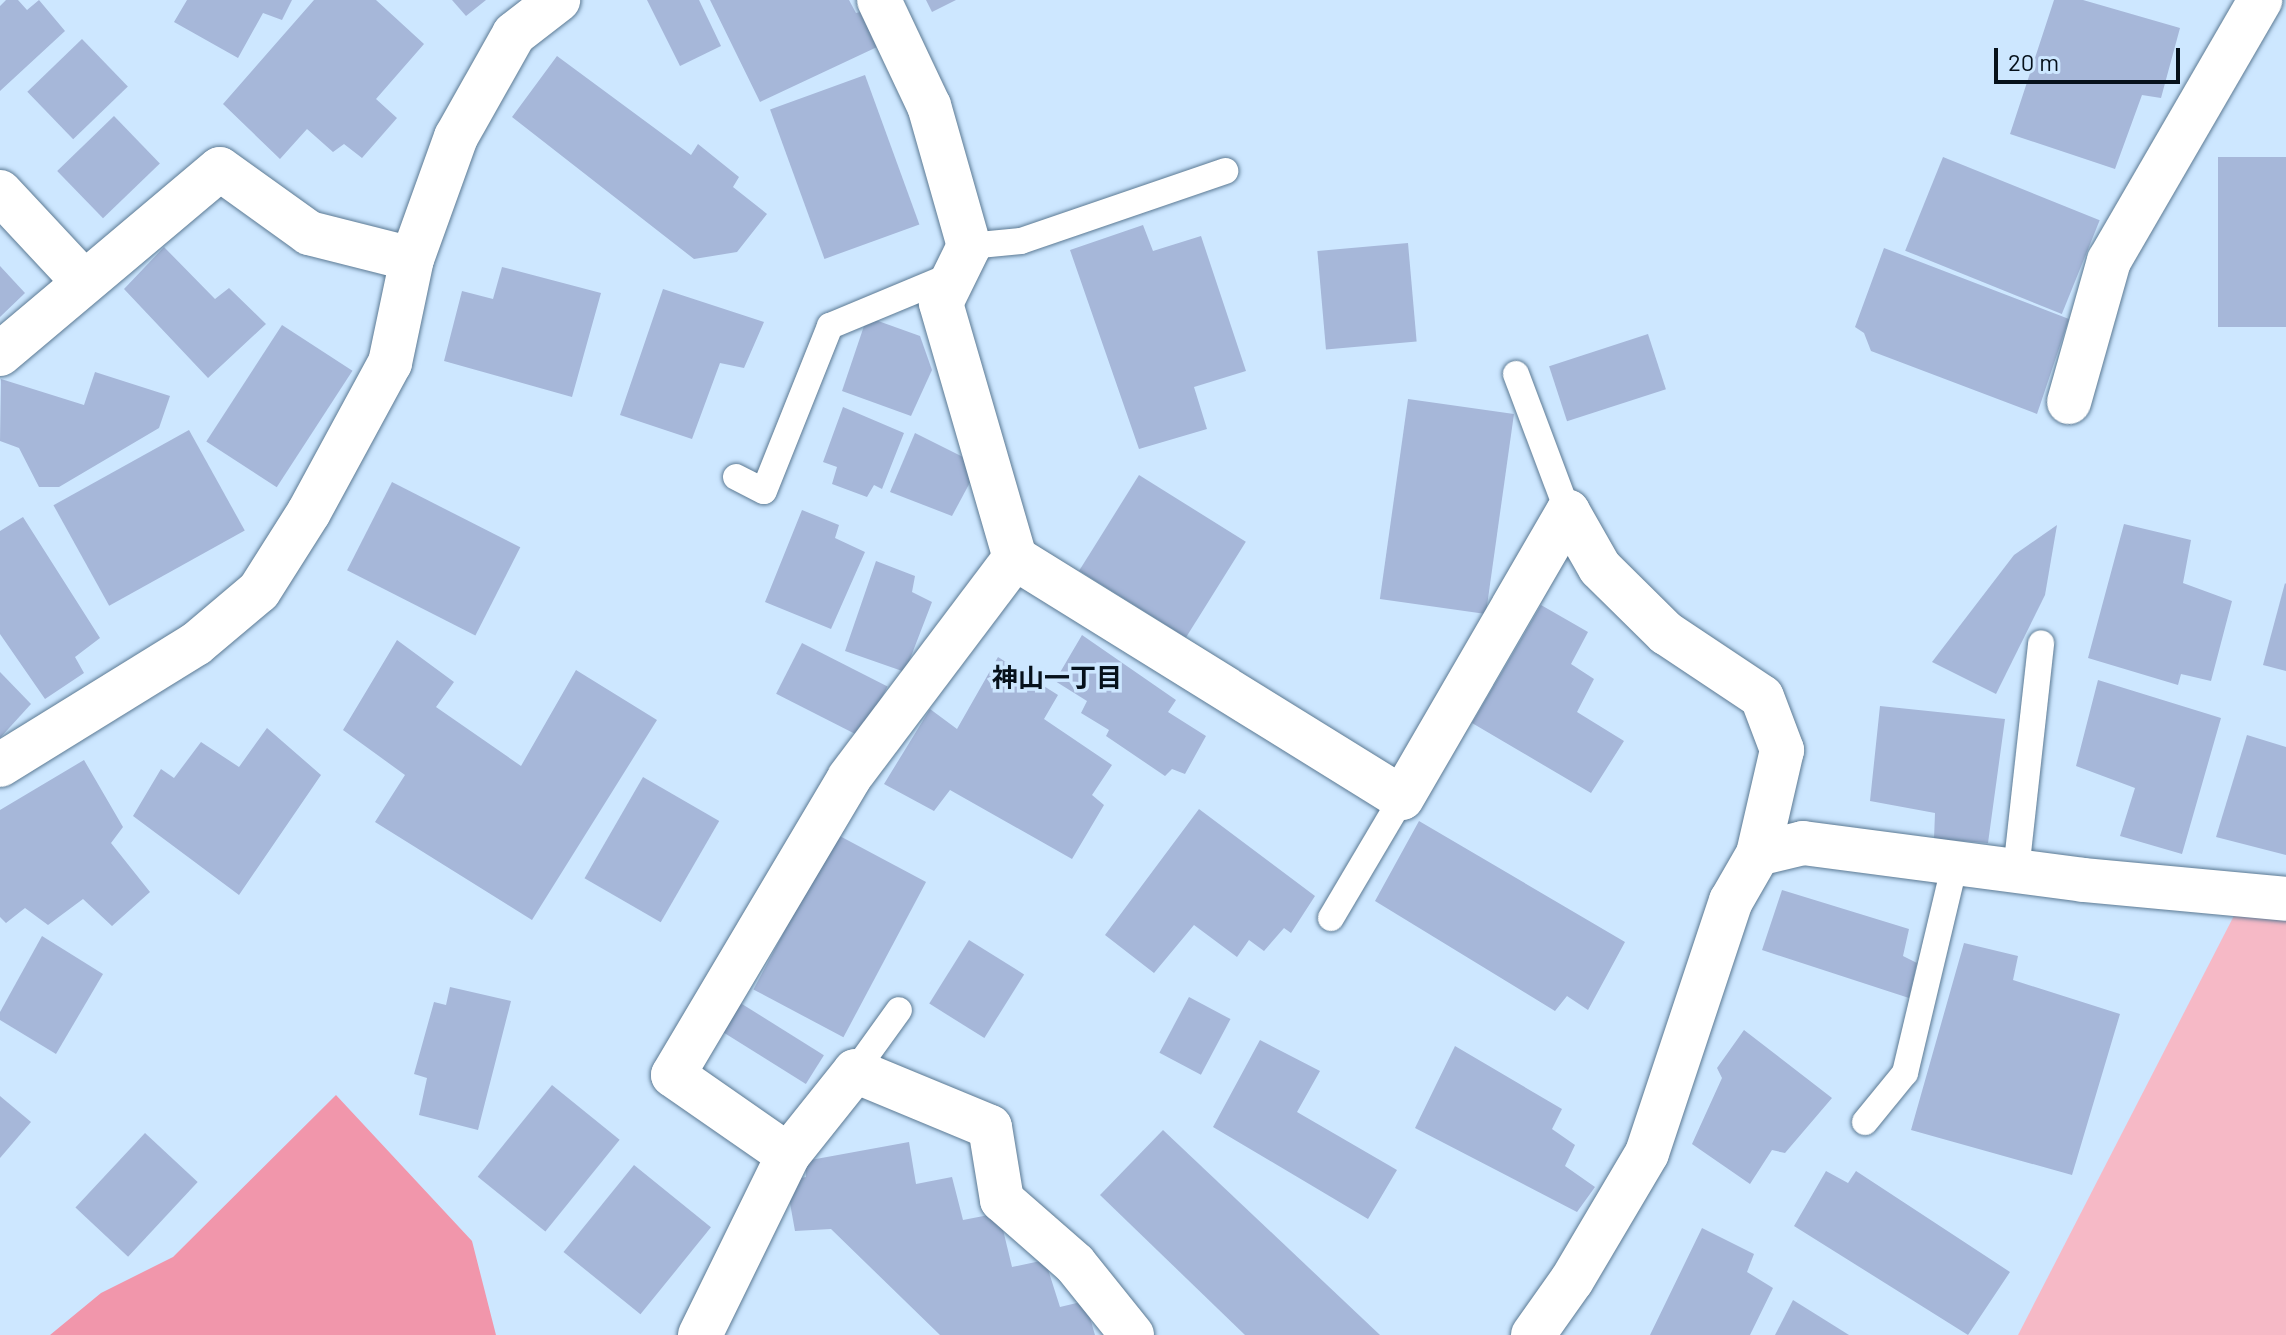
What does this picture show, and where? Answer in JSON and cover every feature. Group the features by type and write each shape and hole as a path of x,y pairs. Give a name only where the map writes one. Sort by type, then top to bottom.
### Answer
{"street":[{"path":"0,765 196,644 259,591 309,512 390,363 412,259 456,137 514,34 558,0"},
{"path":"879,0 929,106 962,260 941,303 1015,558 1402,798 1568,512"},
{"path":"2069,402 2109,261 2260,0"},
{"path":"0,354 83,281 220,169 309,233 412,259"},
{"path":"0,192 83,281"},
{"path":"1533,1335 1572,1280 1647,1153 1731,901 1758,854 1782,750 1762,697 1666,633 1600,568 1568,512"},
{"path":"788,1155 673,1075 849,778 1015,558"},
{"path":"1758,854 1803,843 2016,871 2286,899"},
{"path":"700,1335 788,1155 855,1071 990,1127 1002,1200 1075,1264 1132,1335"}],"lane":[{"path":"736,477 764,491 830,326 962,260 1225,171"},
{"path":"1516,374 1568,512"},
{"path":"2016,871 2041,643"},
{"path":"1331,918 1402,798"},
{"path":"1865,1122 1905,1073 1955,863"},
{"path":"855,1071 899,1010"}],"shaded area":[{"path":"2240,904 2286,909 2286,1335 2018,1335"},
{"path":"336,1095 472,1241 496,1335 50,1335 101,1293 173,1257"}],"building":[{"path":"6,0 18,0 27,10 39,0 65,31 0,91 0,6"},
{"path":"187,0 292,0 282,20 263,13 238,58 174,22"},
{"path":"314,0 376,0 424,44 376,99 397,118 362,158 344,144 333,152 307,129 280,159 223,104"},
{"path":"452,0 486,0 466,16"},
{"path":"647,0 699,0 721,46 680,66"},
{"path":"710,0 849,0 856,13 876,8 892,40 760,102"},
{"path":"926,0 956,0 932,12"},
{"path":"2054,0 2083,0 2180,28 2161,98 2142,95 2115,169 2010,134"},
{"path":"82,39 128,86 73,139 27,92"},
{"path":"557,56 691,155 698,144 739,177 733,187 767,214 737,252 694,259 512,117"},
{"path":"865,75 919,224 824,259 770,110"},
{"path":"114,116 160,163 103,218 57,171"},
{"path":"1943,157 2100,220 2062,314 1905,251"},
{"path":"2218,157 2286,157 2286,327 2218,327"},
{"path":"1143,225 1153,251 1201,236 1246,371 1194,387 1207,429 1139,449 1070,250"},
{"path":"1408,243 1417,342 1326,350 1317,251"},
{"path":"164,247 215,299 229,288 266,324 208,378 124,289"},
{"path":"1884,248 2069,319 2037,414 1871,351 1864,333 1855,327"},
{"path":"0,266 25,293 0,317"},
{"path":"502,267 601,293 572,397 444,361 462,291 493,299"},
{"path":"663,289 764,322 744,368 720,363 692,439 620,415"},
{"path":"867,317 920,336 932,370 911,416 842,391"},
{"path":"282,325 352,371 277,487 206,442"},
{"path":"1648,334 1666,389 1567,421 1549,366"},
{"path":"95,372 170,396 159,428 59,487 39,487 19,448 0,441 1,379 84,405"},
{"path":"1408,399 1514,414 1486,614 1380,599"},
{"path":"843,407 904,433 882,489 874,485 867,497 832,484 837,467 823,462"},
{"path":"189,430 245,531 109,606 53,505"},
{"path":"915,433 969,460 974,475 952,516 890,492"},
{"path":"1139,475 1246,542 1186,638 1079,571"},
{"path":"392,482 520,547 475,636 347,570"},
{"path":"802,510 839,525 835,538 865,552 831,629 765,602"},
{"path":"23,517 100,638 75,657 84,673 45,699 0,634 0,531"},
{"path":"2124,524 2191,540 2183,583 2232,601 2211,681 2181,674 2178,685 2088,658"},
{"path":"2057,525 2045,595 1996,694 1932,662 2014,555"},
{"path":"876,561 915,576 912,592 932,602 905,672 845,651"},
{"path":"2286,584 2286,671 2263,665"},
{"path":"1541,605 1588,632 1571,664 1594,679 1577,712 1624,741 1591,793 1472,723"},
{"path":"1082,635 1176,700 1168,712 1206,736 1185,774 1172,769 1165,776 1106,736 1109,730 1081,713 1087,701 1055,681"},
{"path":"397,640 454,682 436,707 521,766 576,670 657,720 532,920 375,822 405,775 343,730"},
{"path":"802,643 888,687 862,737 776,694"},
{"path":"998,657 1058,695 1044,719 1112,765 1092,795 1104,805 1072,859 950,790 934,811 884,784 930,709 957,729"},
{"path":"0,672 31,704 0,738"},
{"path":"2098,680 2221,718 2182,854 2120,836 2135,788 2076,766"},
{"path":"1880,706 2005,719 1988,843 1934,839 1935,813 1870,801"},
{"path":"267,728 321,775 239,895 133,816 161,769 174,778 201,742 239,767"},
{"path":"2247,735 2286,747 2286,855 2216,837"},
{"path":"84,760 123,827 111,843 150,892 112,926 83,899 48,925 25,908 6,923 0,917 0,810"},
{"path":"643,777 719,821 661,922 584,878"},
{"path":"1199,809 1315,896 1291,933 1284,928 1264,951 1249,940 1237,957 1194,925 1154,973 1105,935"},
{"path":"1419,821 1625,942 1588,1010 1567,996 1555,1011 1375,901"},
{"path":"836,834 926,882 843,1037 753,989"},
{"path":"1782,890 1909,929 1903,956 1917,963 1909,998 1762,950"},
{"path":"42,936 103,974 56,1054 0,1020 0,1012"},
{"path":"969,940 1024,974 984,1038 929,1004"},
{"path":"1964,943 2018,956 2013,980 2120,1014 2072,1175 1911,1130"},
{"path":"450,987 511,1001 478,1130 419,1115 427,1078 414,1074 434,1002 446,1005"},
{"path":"1189,997 1230,1019 1201,1075 1159,1053"},
{"path":"734,999 824,1055 806,1084 716,1028"},
{"path":"1744,1030 1832,1098 1785,1153 1772,1150 1750,1184 1692,1144 1722,1078 1717,1068"},
{"path":"1260,1040 1320,1071 1297,1112 1397,1170 1368,1219 1213,1127"},
{"path":"1455,1046 1562,1109 1552,1129 1575,1145 1565,1166 1595,1187 1577,1212 1415,1128"},
{"path":"552,1085 620,1140 545,1231 478,1177"},
{"path":"0,1096 31,1122 0,1158"},
{"path":"1163,1130 1380,1335 1245,1335 1100,1195"},
{"path":"145,1133 198,1182 128,1257 75,1208"},
{"path":"909,1142 916,1184 952,1177 963,1220 999,1213 1012,1267 1045,1260 1060,1307 1085,1301 1095,1335 940,1335 831,1229 795,1231 786,1181 806,1177 805,1161"},
{"path":"634,1165 711,1227 640,1314 564,1252"},
{"path":"1826,1171 1848,1183 1856,1171 2010,1272 1968,1335 1794,1226"},
{"path":"1702,1228 1754,1254 1747,1272 1773,1288 1750,1335 1650,1335"},
{"path":"1793,1300 1849,1335 1775,1335"}],"district":[{"name":"神山一丁目","path":"1057,677"}]}
